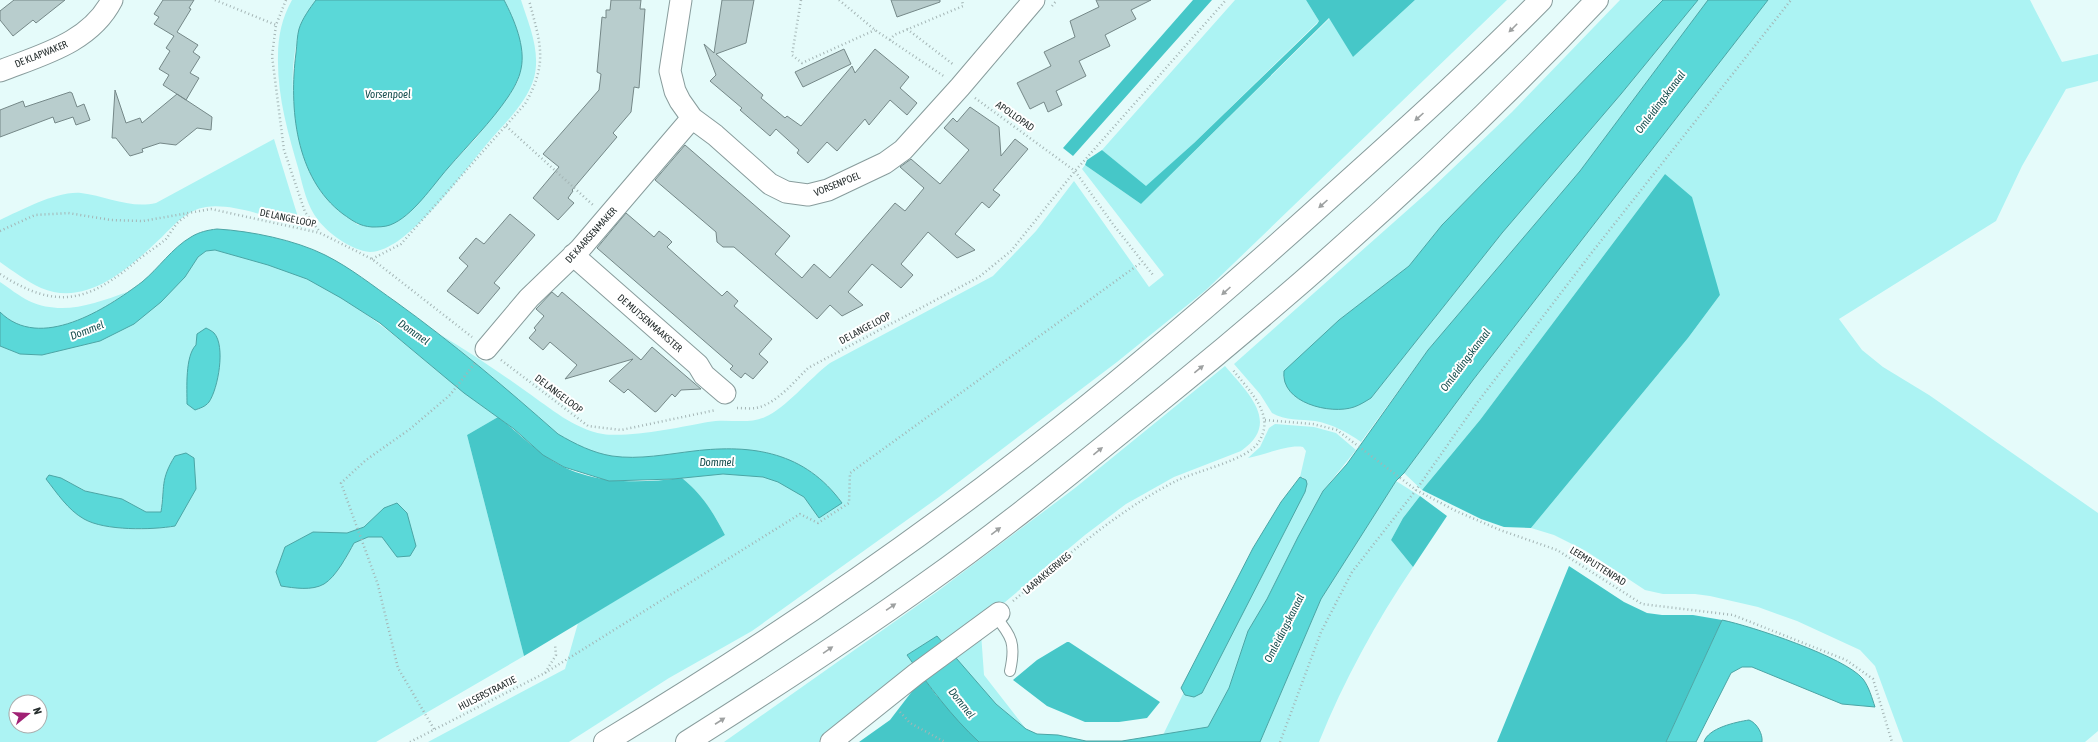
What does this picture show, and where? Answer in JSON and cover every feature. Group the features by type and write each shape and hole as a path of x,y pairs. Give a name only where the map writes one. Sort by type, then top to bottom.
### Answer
{"highway":[{"path":"605,742 700,685 830,598 906,544 1036,447 1220,296 1467,74 1541,0"},
{"path":"687,742 930,581 1064,479 1254,324 1421,176 1504,96 1597,0"}],"street":[{"name":"DE KLAPWAKER","path":"0,70 69,43 93,25 112,0"},
{"name":"VORSENPOEL","path":"681,0 670,71 675,91 692,118 715,135 770,184 786,192 808,195 828,190 885,163 902,150 964,82 1034,0"},
{"name":"DE KAARSENMAKER","path":"483,354 529,298 573,255 607,218 692,118"},
{"name":"DE MUTSENMAAKSTER","path":"573,255 698,365 726,404"},
{"path":"831,742 886,696 997,614"}],"lane":[{"path":"997,614 1010,635 1013,657 1010,671"}],"path":[{"path":"214,0 276,25"},
{"path":"286,0 276,25 272,56 284,150 305,212 320,233"},
{"path":"372,259 401,244 525,104 536,85 541,61 539,39 528,0"},
{"path":"801,0 792,55 802,63 875,30"},
{"name":"APOLLOPAD","path":"839,0 875,30 890,40 964,82 1075,171 1112,223 1153,275"},
{"path":"890,40 894,35 963,6 962,0"},
{"name":"DE LANGE LOOP","path":"0,231 35,215 68,213 111,220 143,221 211,209 320,233 372,259 483,354 588,426 621,430 726,404 756,408 769,402 789,388 808,368 979,277 1011,252 1075,171 1226,0"},
{"path":"1280,742 1321,632 1352,572 1416,490 1482,397 1791,0"},
{"path":"907,29 964,82"},
{"path":"506,126 607,218"},
{"path":"0,274 21,287 48,297 68,298 85,294 128,269 166,238 176,224 189,214"},
{"name":"HULSERSTRAATJE","path":"410,742 545,673 800,514 818,523 849,504 850,473 1142,262"},
{"path":"434,729 398,668 378,585 341,483 366,460 410,428 450,395 483,354"},
{"path":"1233,370 1258,400 1265,420"},
{"name":"LEEMPUTTENPAD","path":"1265,420 1313,424 1337,430 1416,490 1456,512 1500,530 1557,550 1642,604 1733,615 1846,660 1873,679 1892,742"},
{"name":"LAARAKKERWEG","path":"997,614 1090,537 1129,508 1179,479 1247,453 1258,444 1264,428 1265,420"},
{"path":"545,673 556,655 555,645"},
{"path":"886,696 910,723 945,742"}],"shaded area":[{"path":"292,0 316,0 305,19 297,41 293,65 295,117 300,141 317,184 325,196 335,207 358,225 448,168 477,137 509,96 518,81 521,68 504,0 521,0 533,38 536,58 534,78 526,96 513,114 434,208 398,241 381,250 374,252 363,251 348,245 334,236 314,215 306,196 291,143 279,86 278,49 280,34 283,20"},
{"path":"1193,0 1212,0 1073,156 1063,148"},
{"path":"1235,0 1306,0 1319,21 1194,143 1146,187 1102,150"},
{"path":"1306,0 1415,0 1353,57 1329,18 1141,204 1085,165 1087,160 1102,150 1146,186 1194,143 1317,24 1319,21"},
{"path":"1415,0 1507,0 1206,290 1117,362 939,497 752,631 669,678 569,742 428,742 565,669 578,623 725,535 706,504 695,490 682,478 729,474 762,477 778,481 792,488 804,497 819,518 841,502 827,485 811,472 794,462 776,455 757,451 716,449 653,456 622,457 605,455 584,448 558,434 441,335 485,363 572,423 582,428 603,434 626,435 715,421 751,421 773,413 830,363 993,276 1036,231 1074,181 1149,287 1164,275 1082,169 1085,165 1141,204 1330,18 1353,57"},
{"path":"1620,0 1663,0 1442,225 1409,266 1339,320 1283,377 1295,396 1336,409 1354,407 1371,398 1502,233 1621,94 1698,0 1708,0 1580,171 1428,350 1361,442 1345,432 1327,424 1315,421 1288,419 1272,413 1260,394 1234,364 1429,191 1512,112"},
{"path":"1768,0 2030,0 2062,62 2098,54 2098,81 2066,89 2022,166 1996,221 1839,319 1862,350 1883,367 1929,395 2098,513 2098,731 2085,742 1903,742 1875,666 1860,650 1797,621 1758,607 1710,596 1695,594 1663,594 1645,590 1586,551 1554,535 1531,528 1688,338 1720,295 1665,174 1480,420 1422,490 1404,473 1473,380"},
{"path":"274,139 301,227 241,209 217,206 199,209 187,214 137,260 108,281 75,293 58,293 41,288 0,262 0,220 50,198 71,193 81,193 127,203 156,203"},
{"path":"1665,174 1692,197 1720,295 1688,338 1531,528 1504,527 1481,519 1422,490 1480,420"},
{"path":"215,250 274,266 297,274 327,289 382,326 455,385 498,417 467,435 524,656 376,742 0,742 0,346 20,354 42,355 100,341 185,277 198,257 206,251","holes":["175,456 175,526 153,529 130,529 97,524 83,519 64,502 61,478 86,491 122,499 146,512 161,512 165,477","371,521 382,537 368,537 354,543 344,562 276,572 285,547 313,532 347,533 364,527"]},
{"path":"0,282 29,301 54,308 78,307 102,301 127,292 98,311 81,319 64,325 47,328 30,328 14,323 0,312"},
{"path":"1225,366 1251,397 1257,408 1260,419 1259,430 1253,440 1241,451 1174,477 1126,504 1085,535 986,618 944,643 937,636 907,655 914,665 825,742 724,742 938,591 1075,488"},
{"path":"498,417 543,454 558,464 575,472 592,477 627,481 682,478 695,490 706,504 725,535 524,656 467,435"},
{"path":"1275,424 1314,427 1336,433 1356,450 1323,491 1267,599 1248,631 1229,688 1208,727 1163,735 1184,692 1185,695 1307,487 1303,477 1300,477 1306,451 1303,447 1297,446 1284,448 1248,458 1260,447 1269,428"},
{"path":"1396,481 1420,496 1403,518 1391,540 1413,567 1386,609 1350,674 1319,742 1260,742 1321,599"},
{"path":"1420,496 1447,516 1413,567 1391,540 1403,518"},
{"path":"1569,566 1624,602 1647,613 1662,615 1693,615 1722,620 1666,742 1497,742"},
{"path":"981,633 984,675 1026,729 996,704 953,656"},
{"path":"1067,642 1160,702 1147,718 1119,722 1085,722 1047,706 1013,680 1037,660"},
{"path":"923,677 936,695 979,742 859,742 890,720"}],"water":[{"name":"Vorsenpoel","path":"316,0 504,0 518,33 522,52 521,69 516,83 508,97 422,200 406,215 388,226 363,226 343,214 327,199 314,181 305,161 295,118 294,74 297,38 300,25"},
{"path":"1663,0 1698,0 1621,94 1502,233 1371,398 1354,407 1344,409 1321,408 1298,399 1290,391 1285,382 1284,371 1339,320 1409,266 1442,225"},
{"path":"1708,0 1768,0 1473,380 1404,473 1396,481 1321,599 1260,742 979,742 959,722 907,655 937,636 996,704 1026,729 1037,734 1058,735 1086,741 1122,741 1208,727 1229,688 1248,631 1267,599 1323,491 1347,464 1428,350 1580,171"},
{"name":"Dommel","path":"217,229 258,234 287,241 325,255 344,266 362,277 438,333 558,434 584,448 605,455 622,457 653,456 716,449 757,451 776,455 794,462 812,472 842,503 819,518 804,497 778,482 763,477 723,474 673,479 609,481 564,467 543,455 514,429 464,393 380,323 341,298 307,279 268,265 215,250 206,251 198,257 185,277 161,302 134,324 100,341 42,355 20,354 0,346 0,312 16,323 34,328 53,327 72,322 92,314 127,293 142,282 172,252 191,237"},
{"path":"206,328 214,333 218,339 220,347 218,378 209,402 195,410 187,404 188,364 192,350 196,345 197,334"},
{"path":"186,453 194,458 196,489 175,526 142,529 116,528 93,523 84,519 73,511 46,479 49,475 61,478 85,491 122,499 146,512 161,512 167,471 175,456"},
{"path":"1300,477 1306,480 1307,484 1305,492 1202,693 1194,697 1185,695 1181,688 1253,548 1281,502"},
{"path":"397,503 407,513 416,546 410,556 397,557 382,537 368,537 354,543 337,571 324,584 314,588 281,586 276,572 285,547 313,532 347,533 364,527 384,508"},
{"path":"1722,620 1775,636 1818,652 1853,670 1865,682 1875,707 1842,704 1752,667 1742,667 1731,673 1696,742 1666,742"},
{"path":"1749,720 1752,721 1759,729 1762,736 1762,742 1704,742 1711,733 1723,726"}],"building":[{"path":"14,0 65,0 36,23 33,20 13,36 0,20 0,11"},
{"path":"163,0 194,0 189,8 191,9 177,32 198,45 193,52 200,57 190,73 199,78 186,100 163,85 169,75 159,69 170,51 166,48 174,36 154,24 159,17 154,14"},
{"path":"611,0 641,0 640,9 645,9 639,88 634,87 631,112 613,133 617,137 572,190 573,191 568,198 574,203 558,220 533,198 559,167 543,154 599,90 601,74 597,72 602,17 606,18 606,10 610,10"},
{"path":"722,0 754,0 746,43 716,54 763,95 761,98 785,118 787,116 801,126 852,66 855,73 875,49 909,77 900,88 917,103 907,115 890,100 869,125 865,119 837,151 827,142 808,163 797,153 799,150 776,129 770,136 740,110 742,108 710,81 716,75 704,44 714,53"},
{"path":"891,0 940,0 940,2 897,17"},
{"path":"1096,0 1151,0 1131,10 1136,19 1105,35 1110,46 1079,61 1086,76 1056,91 1062,105 1048,112 1044,102 1030,109 1017,83 1051,66 1044,52 1075,37 1070,21 1099,7"},
{"path":"844,49 851,64 803,87 795,72"},
{"path":"115,90 126,123 140,118 142,123 177,94 212,117 211,130 197,128 176,145 160,143 142,149 143,152 130,156 116,138 112,138"},
{"path":"70,92 72,93 77,107 84,104 90,120 76,125 73,117 55,123 53,117 0,137 0,110 23,101 25,107"},
{"path":"970,107 999,127 1001,156 1015,139 1028,149 993,190 1000,195 989,208 982,202 955,234 975,250 957,258 928,232 901,264 913,275 901,288 872,264 848,292 863,305 842,316 830,305 817,319 734,247 723,247 717,242 716,232 655,180 685,145 790,236 775,254 802,278 814,264 830,278 895,203 905,211 924,188 900,167 911,159 940,184 969,150 944,128 953,118 957,122"},
{"path":"626,213 654,237 659,231 668,238 672,242 667,247 722,296 727,291 738,301 734,306 772,339 759,354 768,362 753,379 745,373 741,378 730,369 733,366 597,248"},
{"path":"510,214 535,235 494,283 500,288 478,314 447,291 468,266 459,258 476,238 484,244"},
{"path":"552,292 558,297 562,292 641,360 652,347 701,389 681,390 675,397 672,394 655,412 628,389 624,393 609,381 633,359 565,379 577,365 550,342 543,350 529,338 536,330 534,328 544,316 536,309"}],"water label":[{"name":"Omleidingskanaal","path":"1660,102"},
{"name":"Omleidingskanaal","path":"1465,360"},
{"name":"Omleidingskanaal","path":"1284,628"}]}
